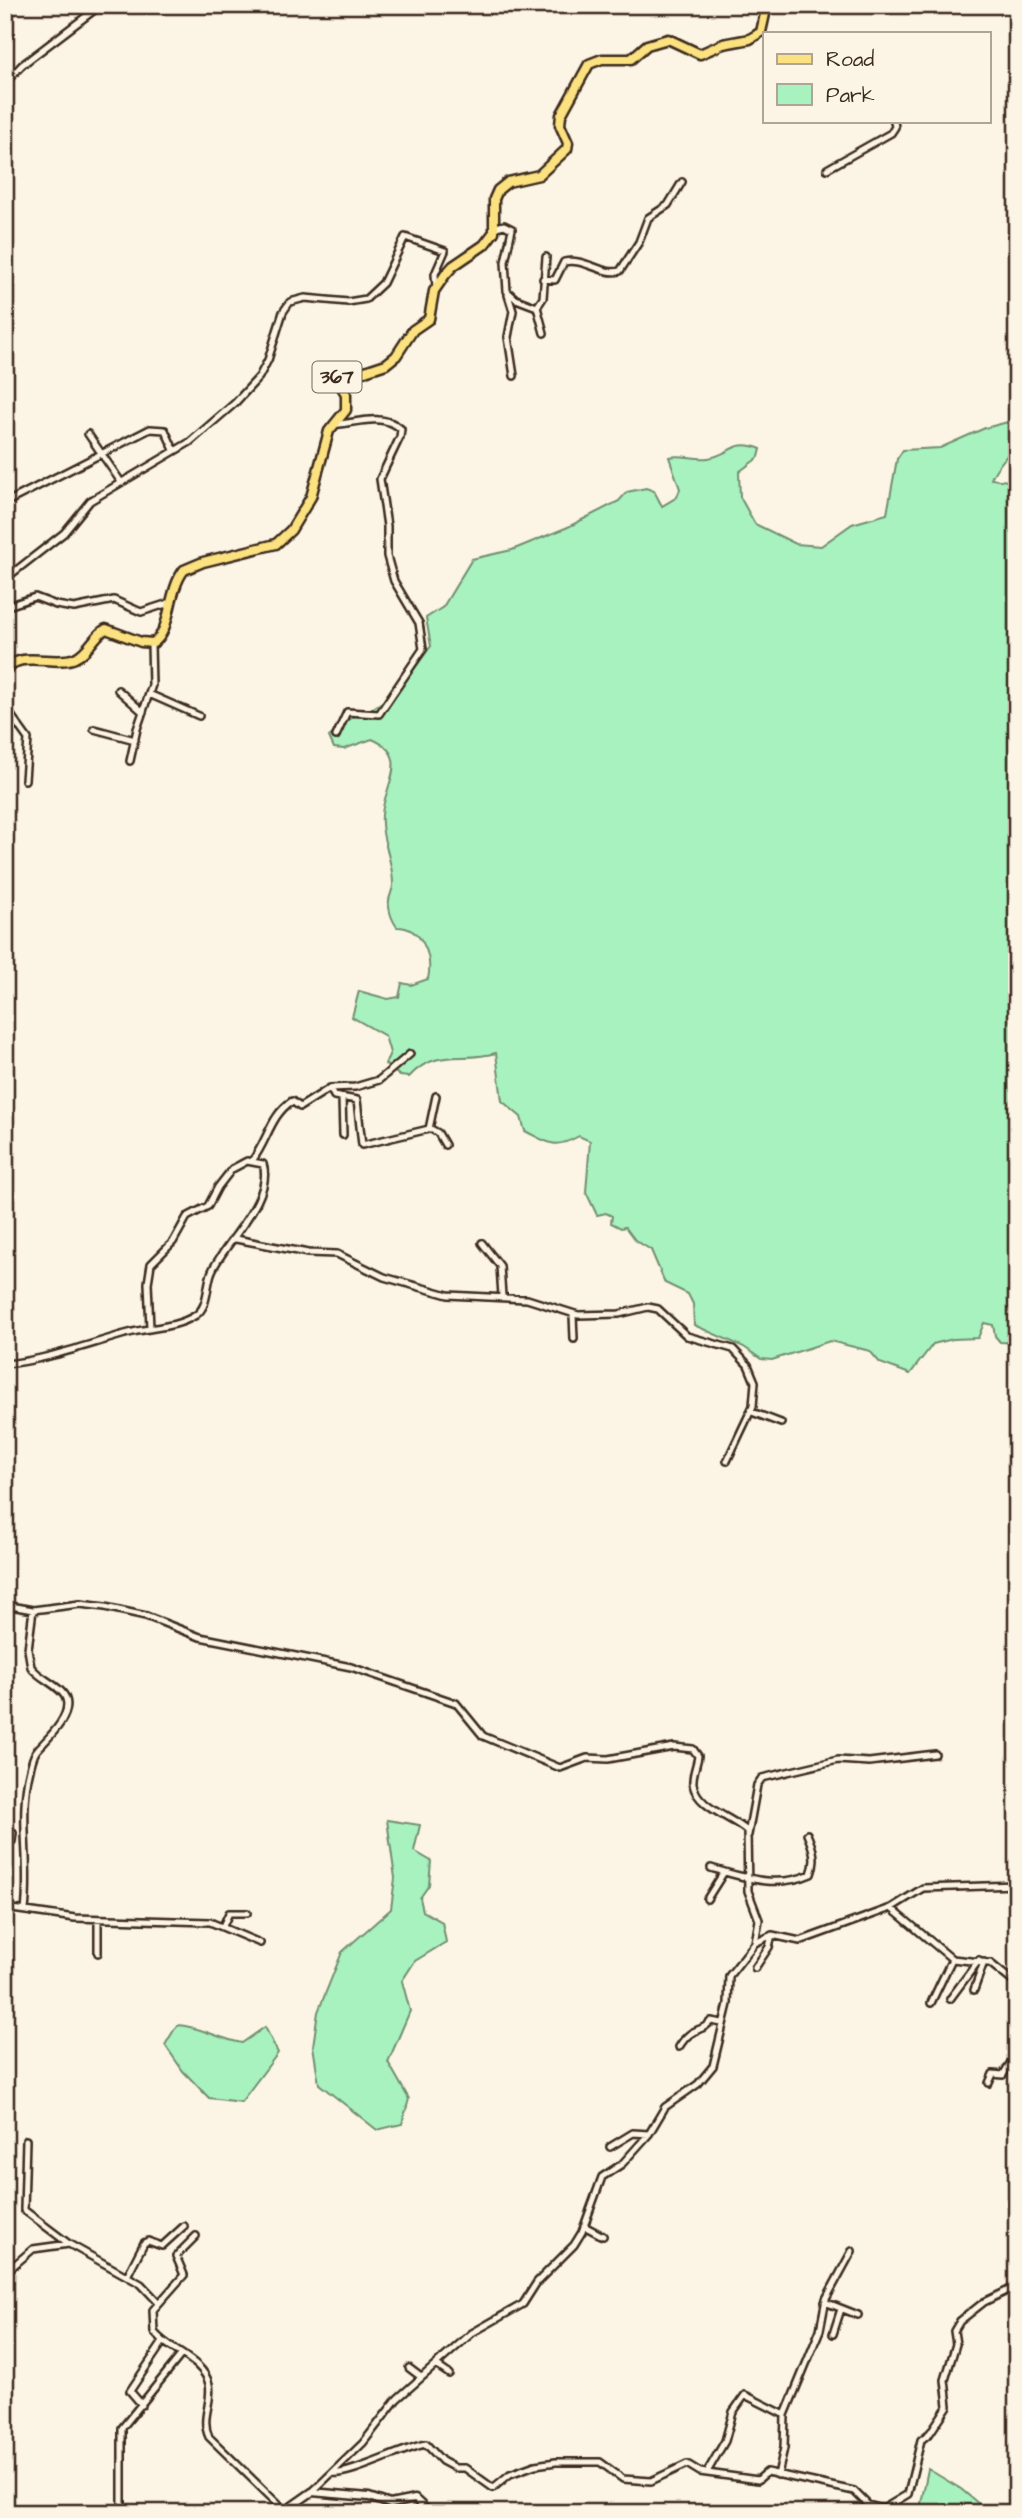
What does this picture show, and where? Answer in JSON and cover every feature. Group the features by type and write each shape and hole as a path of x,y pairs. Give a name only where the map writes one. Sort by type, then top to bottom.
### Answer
{"main road":[{"path":"496,227 494,199 498,190 508,182 538,176 567,149 568,143 560,125 561,115 592,62 631,59 647,45 668,39 700,54 723,44 750,39 761,32 767,5"},
{"name":"367","path":"151,644 164,634 169,603 179,577 189,567 283,540 311,497 324,444 334,425 345,414 347,405 337,379 339,371 372,370 393,359 413,330 431,316 432,296 436,287 453,266 484,245 496,227"},
{"path":"5,691 5,676 12,664 21,660 58,663 76,658 85,653 106,629 151,644"}],"street":[{"path":"5,83 22,65 101,5"},
{"path":"827,169 891,133 895,127 894,122"},
{"path":"543,279 555,280 564,262 569,261 590,264 613,273 620,271 639,242 648,218 668,205 682,182"},
{"path":"496,227 504,225 512,229 505,262 507,292 513,311 508,337 514,376"},
{"path":"5,579 64,533 90,501 206,430 259,377 275,343 283,312 293,300 366,299 375,294 405,237 445,251 435,274 436,287"},
{"path":"544,333 537,307 543,298 546,257"},
{"path":"507,292 516,299 537,307"},
{"path":"334,425 372,419 389,422 401,429 400,437 380,479 387,526 387,556 394,581 416,618 424,643 421,656 380,713 372,716 346,713 336,736"},
{"path":"5,503 140,433 160,427 167,431 174,450"},
{"path":"88,434 121,482"},
{"path":"5,607 31,597 74,608 114,600 137,612 169,603"},
{"path":"130,761 153,678 151,644"},
{"path":"118,690 143,712"},
{"path":"149,694 199,716"},
{"path":"5,707 28,739 25,780"},
{"path":"94,729 135,740"},
{"path":"252,1161 260,1151 274,1117 292,1101 300,1107 330,1088 355,1087 379,1080 410,1054"},
{"path":"330,1088 334,1096 357,1100 362,1145 429,1128 438,1133 445,1145"},
{"path":"429,1128 436,1096"},
{"path":"342,1098 343,1135"},
{"path":"5,1364 46,1357 183,1321 200,1312 213,1270 226,1247 236,1239 256,1203 264,1175 264,1164 252,1161 241,1163 229,1172 208,1206 187,1217 173,1242 152,1264 148,1283 150,1328"},
{"path":"236,1239 308,1253 337,1254 384,1277 448,1295 502,1296 534,1301 573,1315 619,1314 655,1308 687,1336 733,1349 744,1359 755,1382 752,1412 727,1461"},
{"path":"482,1243 500,1266 502,1296"},
{"path":"573,1315 574,1339"},
{"path":"752,1412 781,1423"},
{"path":"5,1605 33,1609 80,1604 105,1607 146,1616 200,1637 351,1667 456,1703 483,1735 560,1768 592,1757 608,1759 674,1748 693,1749 698,1756 693,1780 697,1793 713,1809 744,1828 748,1835"},
{"path":"26,1910 29,1873 24,1828 26,1786 36,1752 53,1734 67,1704 65,1696 31,1667 27,1649 33,1609"},
{"path":"755,1943 759,1920 749,1894 748,1835 757,1785 762,1778 838,1760 869,1762 935,1754"},
{"path":"5,1841 12,1841 13,1833"},
{"path":"711,1868 748,1879 774,1883 811,1874 814,1854 807,1834"},
{"path":"707,1899 724,1872"},
{"path":"195,2236 176,2257 184,2275 158,2302 152,2313 152,2324 163,2342 197,2366 208,2380 209,2397 204,2422 209,2437 284,2512 312,2492 363,2443 397,2399 436,2364 472,2333 523,2304 537,2281 574,2245 603,2177 622,2164 649,2133 665,2107 698,2084 713,2066 728,2004 729,1976 755,1943 772,1935 800,1941 891,1908 923,1888 1017,1885"},
{"path":"5,1908 98,1920 164,1923 193,1920 223,1926 260,1943"},
{"path":"891,1908 952,1959 981,1961 993,1965 1017,1984"},
{"path":"223,1926 228,1913 247,1913"},
{"path":"98,1920 98,1952"},
{"path":"755,1968 769,1947 772,1935"},
{"path":"931,2003 952,1959"},
{"path":"974,1990 981,1961"},
{"path":"950,1999 981,1961"},
{"path":"678,2047 690,2032 707,2026 711,2021 722,2023"},
{"path":"989,2083 993,2074 1004,2075 1017,2052"},
{"path":"610,2147 633,2133 649,2133"},
{"path":"26,2140 24,2211 69,2244 147,2288 158,2302"},
{"path":"127,2276 145,2242 162,2246 184,2226"},
{"path":"584,2226 603,2236"},
{"path":"5,2273 33,2249 69,2244"},
{"path":"778,2475 785,2448 785,2415 820,2330 825,2302 852,2251"},
{"path":"332,2473 341,2474 367,2462 425,2444 432,2447 442,2461 455,2468 465,2468 494,2488 509,2475 535,2465 596,2462 625,2479 654,2481 686,2464 707,2472 758,2480 765,2472 854,2491 868,2505 879,2510 900,2501 909,2493 922,2439 930,2433 948,2406 945,2382 956,2344 954,2331 960,2321 1001,2291 1017,2286"},
{"path":"825,2302 858,2315"},
{"path":"833,2334 841,2309"},
{"path":"142,2405 130,2391 163,2342"},
{"path":"122,2513 121,2430 181,2355"},
{"path":"436,2364 449,2374"},
{"path":"409,2368 421,2378"},
{"path":"707,2472 725,2441 733,2412 744,2396 785,2415"},
{"path":"312,2492 369,2497 390,2504 415,2499 429,2513"}],"green space":[{"path":"1008,422 1016,437 991,479 1017,482 1017,1343 1000,1342 995,1336 993,1325 984,1323 978,1338 953,1339 933,1344 910,1374 880,1363 870,1351 830,1341 772,1360 761,1359 744,1347 694,1325 693,1304 688,1294 665,1283 651,1250 635,1240 625,1227 611,1223 612,1216 606,1213 597,1215 586,1192 590,1141 579,1136 557,1144 525,1131 521,1117 502,1101 496,1053 440,1059 429,1062 409,1077 400,1076 385,1064 390,1053 385,1036 352,1017 359,991 388,999 399,997 402,983 411,985 428,979 429,961 419,937 406,928 397,927 389,910 393,877 383,833 382,815 393,772 391,754 372,739 344,749 334,748 329,737 354,716 367,712 385,700 391,701 431,646 426,618 443,607 472,559 512,550 568,527 619,501 627,492 646,488 654,491 662,506 677,497 680,489 669,457 708,458 744,445 761,449 759,457 739,472 740,497 755,524 796,544 821,546 852,524 887,514 897,459 903,450 940,448 985,428"},
{"path":"387,1820 420,1825 414,1851 431,1861 429,1885 420,1898 423,1911 442,1922 446,1942 415,1961 402,1981 410,2011 388,2062 409,2099 402,2124 377,2130 319,2084 313,2046 318,2012 342,1952 391,1909 395,1878"},
{"path":"177,2025 242,2043 265,2027 278,2053 241,2102 209,2098 183,2071 165,2045"},
{"path":"928,2469 961,2489 985,2509 984,2513 919,2513"}]}
